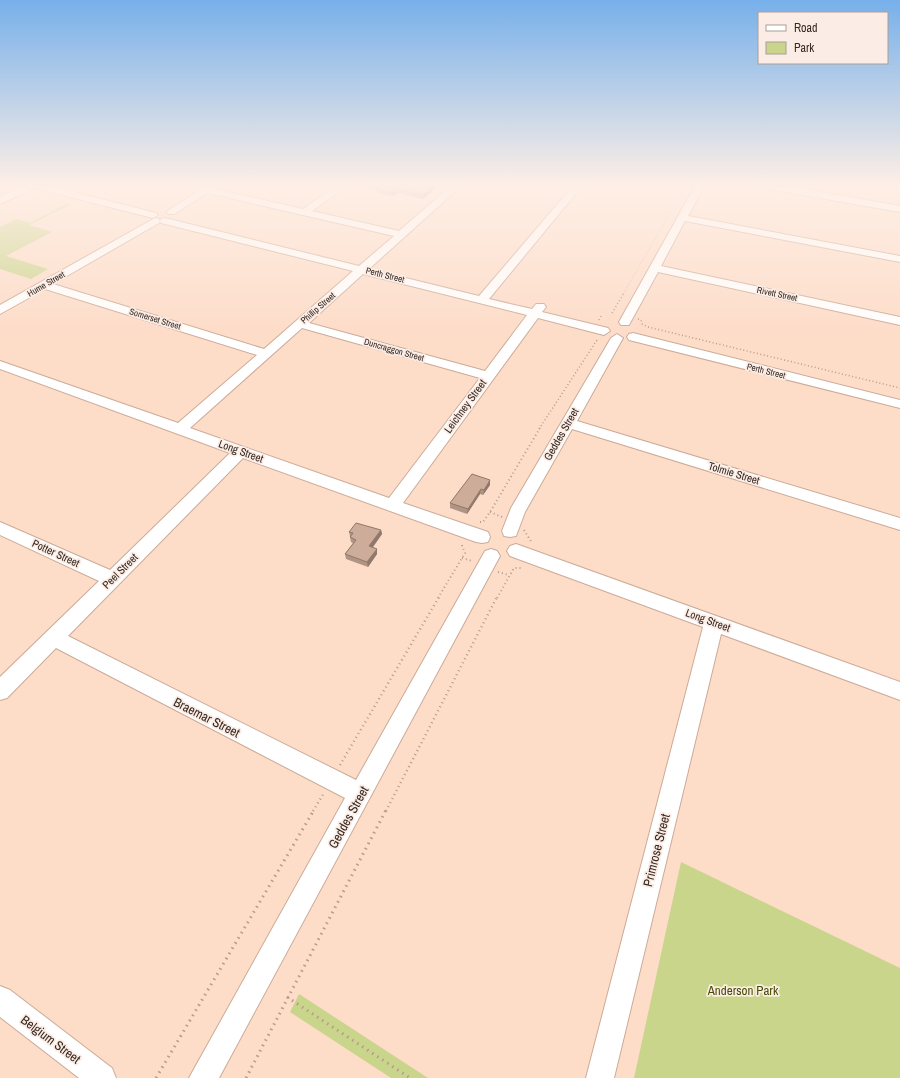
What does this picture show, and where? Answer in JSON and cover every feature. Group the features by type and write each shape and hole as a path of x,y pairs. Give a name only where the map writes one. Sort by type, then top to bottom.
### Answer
{"street":[{"name":"Hume Street","path":"0,310 130,236"},
{"name":"Perth Street","path":"242,236 607,326"},
{"name":"Phillip Street","path":"180,430 265,353 400,236"},
{"path":"485,297 536,236"},
{"path":"607,326 626,319 672,236"},
{"path":"780,236 900,259"},
{"name":"Rivett Street","path":"654,268 900,321"},
{"name":"Somerset Street","path":"44,285 265,353"},
{"name":"Perth Street","path":"537,310 607,326"},
{"name":"Leichney Street","path":"392,506 537,310"},
{"path":"607,326 627,339 635,333 626,319"},
{"name":"Duncraggon Street","path":"300,324 487,376"},
{"name":"Geddes Street","path":"510,531 517,512 567,423 607,326"},
{"name":"Perth Street","path":"635,333 900,404"},
{"name":"Perth Street","path":"732,358 900,395"},
{"name":"Long Street","path":"0,365 392,506 480,542"},
{"name":"Tolmie Street","path":"567,423 900,524"},
{"name":"Peel Street","path":"0,692 111,579 241,451"},
{"name":"Potter Street","path":"0,528 111,579"},
{"path":"499,528 510,531 518,540 516,551 506,557 480,542 492,529 499,528"},
{"name":"Geddes Street","path":"203,1078 360,794 480,542"},
{"name":"Long Street","path":"516,551 900,691"},
{"name":"Primrose Street","path":"600,1078 714,622"},
{"name":"Braemar Street","path":"54,638 360,794"},
{"name":"Belgium Street","path":"0,1000 102,1078"}],"path":[{"path":"490,512 547,416 598,338 593,330 607,326 658,236"},
{"path":"626,319 641,320 642,324 648,327 900,388"},
{"path":"156,1078 465,553 461,544 480,542"},
{"path":"246,1078 508,575"},
{"path":"287,997 410,1078"}],"green space":[{"path":"0,236 44,236 6,256 48,269 31,279 0,269"},
{"name":"Anderson Park","path":"681,862 900,968 900,1078 634,1078"},
{"path":"299,994 428,1078 391,1078 290,1012"}],"building":[{"path":"472,474 490,480 484,490 481,489 468,509 450,503"},
{"path":"356,523 381,530 369,546 377,549 367,562 345,554 356,540 350,537 353,533 349,532"}]}
